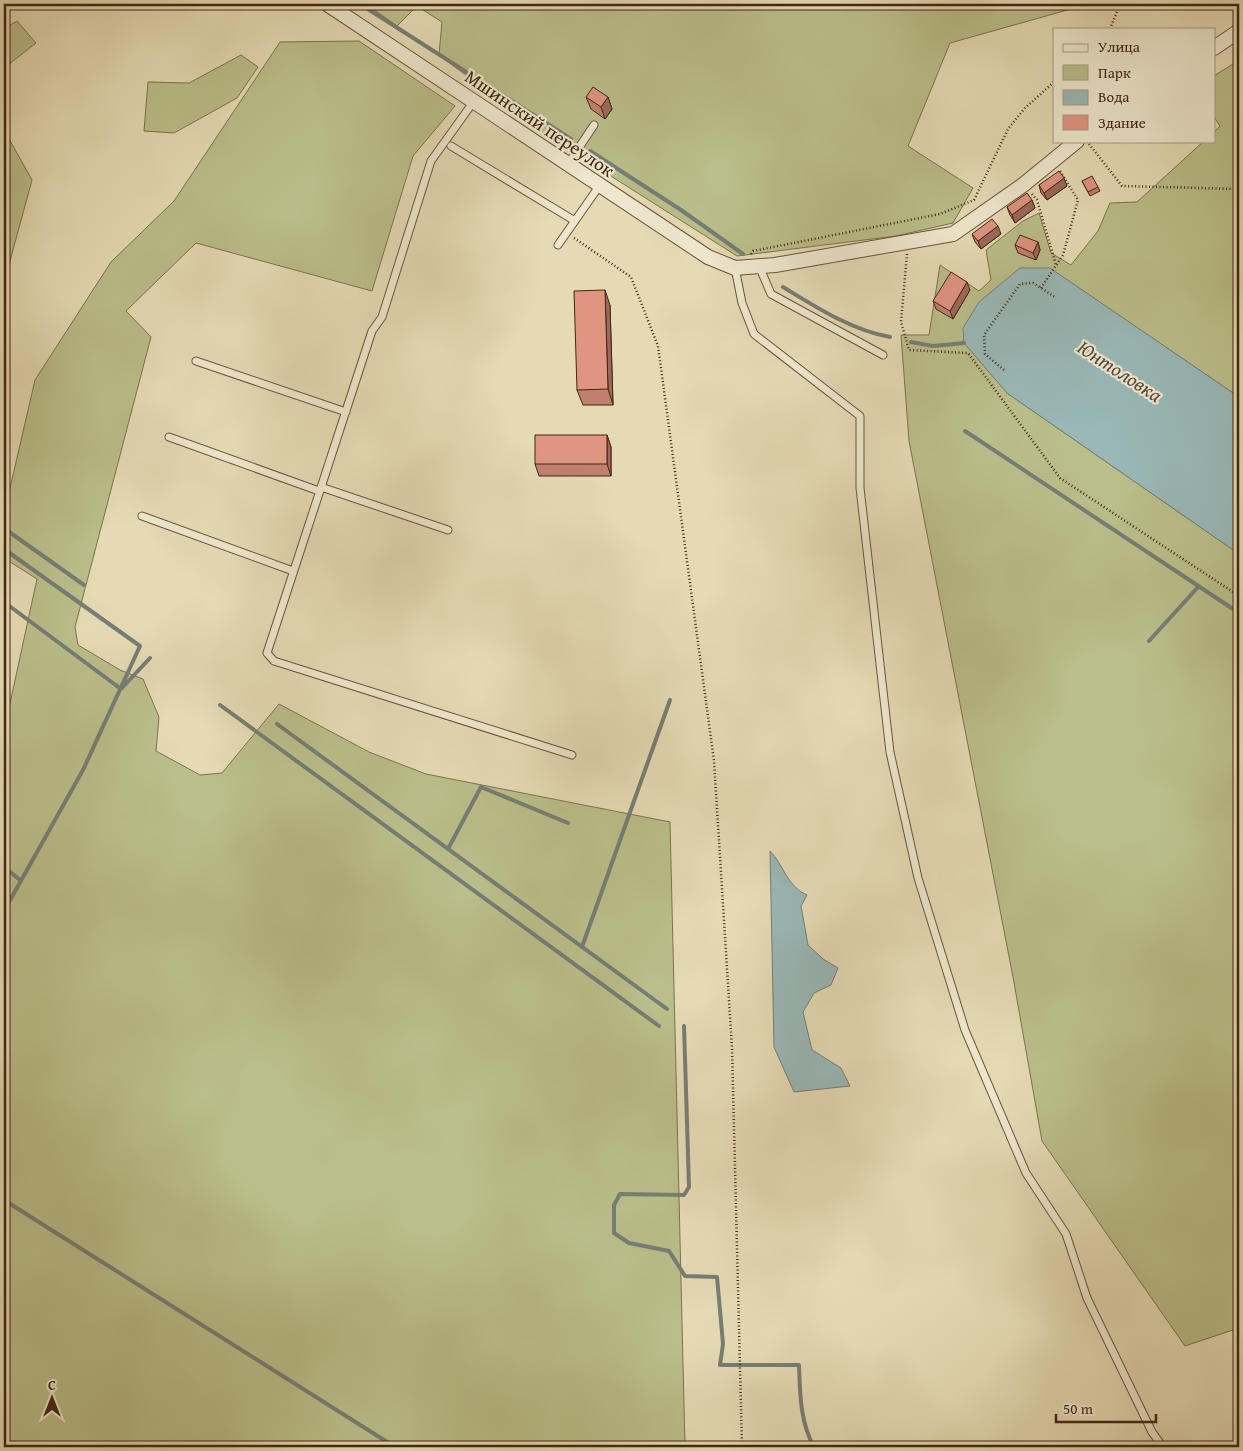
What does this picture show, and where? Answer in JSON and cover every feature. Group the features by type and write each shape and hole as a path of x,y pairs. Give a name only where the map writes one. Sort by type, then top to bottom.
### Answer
{"street":[{"name":"Мшинский переулок","path":"327,4 708,257 747,267"},
{"path":"1216,47 1239,31"},
{"path":"747,267 856,252 953,234 1076,142"}],"lane":[{"path":"474,102 430,161 382,317 372,331 266,653 274,661 572,755"},
{"path":"568,164 594,125"},
{"path":"450,146 575,221"},
{"path":"558,245 600,185"},
{"path":"747,267 771,294 884,355"},
{"path":"747,267 742,303 754,334 860,416 860,488 890,752 918,878 965,1030 1026,1173 1066,1234 1087,1298 1152,1432 1163,1447"},
{"path":"196,361 346,412"},
{"path":"169,437 320,489 448,530"},
{"path":"142,516 293,571"}],"path":[{"path":"1110,28 1120,4"},
{"path":"747,267 753,251 940,214 974,200 1008,129 1025,108 1053,83"},
{"path":"1088,142 1122,186 1239,189"},
{"path":"1041,288 1063,255 1078,200 1057,167"},
{"path":"1028,188 1036,200 1056,265"},
{"path":"567,233 631,277 658,346 714,761 732,1048 742,1447"},
{"path":"908,250 900,322 909,350 968,353 1060,478 1239,596"},
{"path":"1004,370 985,354 984,335 1020,284 1033,283 1055,297"}],"green space":[{"path":"366,4 1074,4 1071,9 950,43 908,146 973,188 953,223 896,236 737,256 543,133 439,55 442,22 417,6 397,26"},
{"path":"17,21 36,43 4,68 4,29"},
{"path":"359,41 455,106 413,156 372,291 196,243 126,311 151,337 75,627 78,645 120,670 143,679 159,717 156,751 200,775 222,773 279,704 369,752 426,774 670,822 685,1447 4,1447 4,731 37,579 4,558 4,514 35,380 111,262 174,201 280,42"},
{"path":"241,55 258,67 237,98 174,133 144,131 148,82 189,83"},
{"path":"1239,60 1239,397 1049,268 1007,393 1239,554 1239,1328 1185,1346 1042,1141 1013,977 909,441 901,335 929,335 940,265 979,291 991,280 986,250 1023,221 1039,213 1051,253 1071,265 1098,231 1110,203 1137,202 1203,142 1216,142 1216,130 1220,126 1216,120 1216,75"},
{"path":"4,130 32,180 4,283"}],"water":[{"name":"Юнтоловка","path":"1020,268 1050,268 1239,397 1239,554 1007,393 964,343 963,328 979,302"},
{"path":"770,851 795,887 807,895 801,906 808,945 823,959 838,968 831,985 814,993 803,1012 812,1050 841,1068 850,1086 794,1092 774,1047"}],"building":[{"path":"593,87 608,97 601,107 586,97"},
{"path":"1059,171 1064,178 1044,193 1039,185"},
{"path":"1092,176 1098,187 1088,192 1082,181"},
{"path":"1027,193 1032,200 1012,215 1007,207"},
{"path":"992,219 998,226 978,241 972,234"},
{"path":"1020,235 1038,242 1033,253 1015,245"},
{"path":"951,272 967,282 950,311 933,301"},
{"path":"605,290 608,389 577,390 574,291"},
{"path":"535,435 607,435 607,464 535,464"}],"waterway":[{"path":"360,4 571,139"},
{"path":"590,151 681,210 743,254"},
{"path":"783,287 821,310 848,323 861,329 890,337"},
{"path":"911,342 933,346 964,343"},
{"path":"965,431 1239,613"},
{"path":"5,529 84,585"},
{"path":"4,549 140,646 83,770 4,911"},
{"path":"1149,641 1199,586"},
{"path":"4,602 121,689 150,658"},
{"path":"582,947 670,700"},
{"path":"220,705 659,1026"},
{"path":"277,724 667,1009"},
{"path":"448,849 481,787 568,823"},
{"path":"4,867 20,880"},
{"path":"684,1026 689,1187 684,1195 620,1194 614,1205 614,1233 629,1243 669,1251 685,1276 717,1277 723,1344 720,1365 799,1365 803,1417 814,1447"},
{"path":"4,1200 395,1447"}]}
